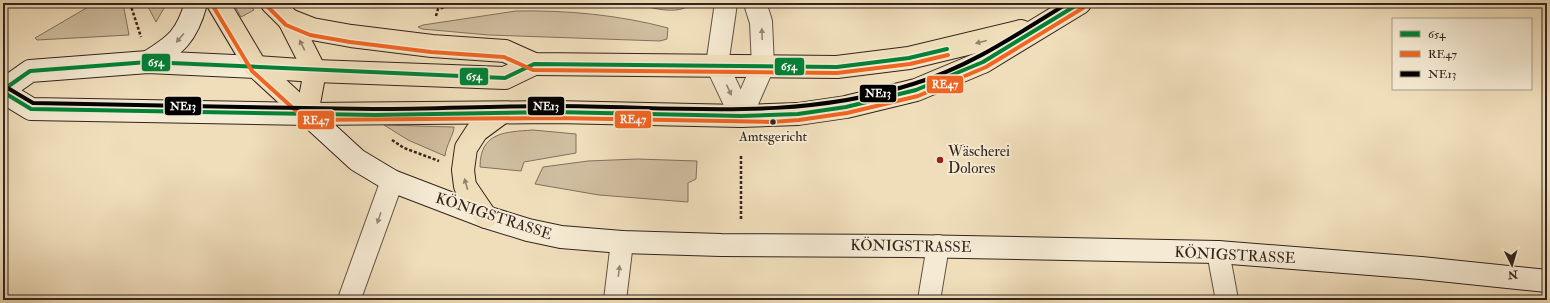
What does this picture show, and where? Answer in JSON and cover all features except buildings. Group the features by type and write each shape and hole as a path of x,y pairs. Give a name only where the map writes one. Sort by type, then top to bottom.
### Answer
{"main road":[{"path":"148,62 172,48 185,32 192,18 196,3"},
{"path":"218,3 256,67 307,114"},
{"path":"272,3 289,20 315,71 307,114"},
{"path":"726,3 717,65 741,116"},
{"path":"741,116 763,66 761,22 755,3"},
{"path":"534,64 505,78 315,71 148,62 30,71 3,91 31,109 307,114 500,114 555,112 741,116 798,114 846,107 916,90 983,62 1080,3"},
{"path":"289,20 312,29 337,34 432,46 505,51 534,64 837,67 909,58 1046,24"},
{"name":"KÖNIGSTRASSE","path":"307,114 357,160 392,181 486,217 528,230 561,237 622,242 728,245 938,246 1218,252 1421,268 1547,281"},
{"path":"486,217 465,186 463,170 466,148 477,131 500,114"},
{"path":"349,300 392,181"},
{"path":"615,300 622,242"},
{"path":"929,300 938,246"},
{"path":"1218,252 1227,300"}],"path":[{"path":"130,3 148,62"},
{"path":"436,16 438,9 452,5 452,3"},
{"path":"391,140 404,148 445,164"},
{"path":"741,155 741,209"}],"shaded area":[{"path":"95,3 123,3 129,35 37,40 35,38"},
{"path":"146,3 167,3 156,22"},
{"path":"233,3 249,3 254,10 241,17"},
{"path":"632,3 693,3 687,7 679,9 663,10"},
{"path":"516,11 554,11 593,14 650,23 668,28 667,39 660,41 489,35 422,29 418,27"},
{"path":"384,125 454,127 445,156 408,140"},
{"path":"533,130 576,134 576,153 524,162 521,171 480,167 481,155 489,140 504,133"},
{"path":"637,159 697,161 696,179 688,183 688,202 599,195 535,184 543,167 588,161"}],"transit line":[{"name":"NE13","path":"6,87 33,103 373,109 554,106 690,109 779,108 868,96 934,77 974,59 994,48 1068,3"},
{"name":"654","path":"3,92 31,109 375,115 555,112 741,116 798,114 846,107 916,90 983,62 1080,3"},
{"name":"RE47","path":"213,6 252,71 306,120 555,118 772,122 799,120 847,113 918,96 986,67 1083,8"},
{"name":"RE47","path":"268,7 286,25 310,35 350,42 431,52 504,57 533,70 837,73 910,64 948,55"},
{"name":"654","path":"3,90 30,71 148,62 505,78 534,64 837,67 909,58 947,49"}],"place":[{"name":"Amtsgericht","path":"773,122"},
{"name":"Wäscherei Dolores","path":"940,160"}]}
